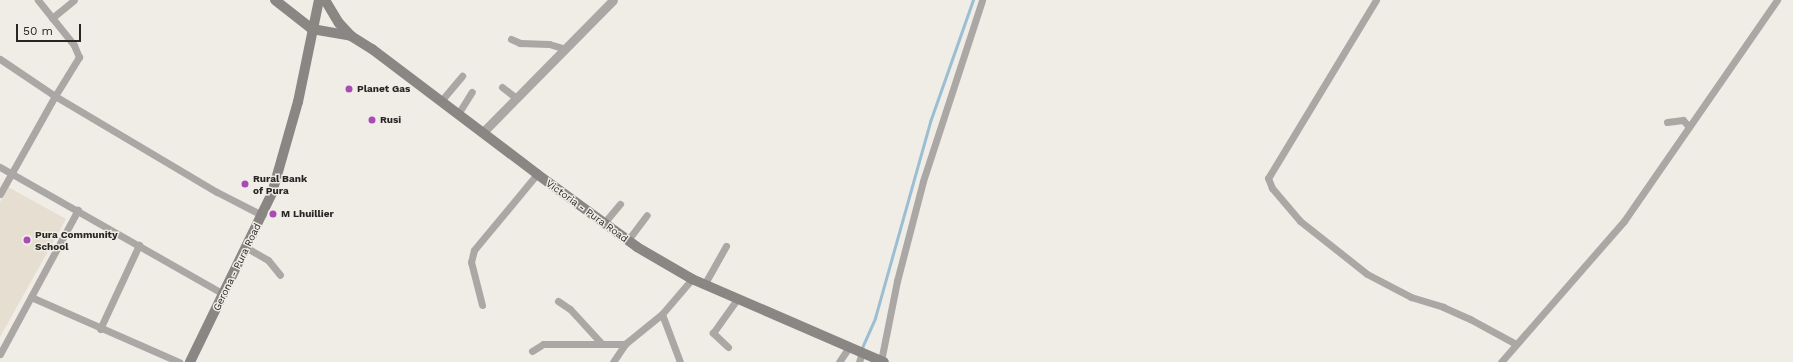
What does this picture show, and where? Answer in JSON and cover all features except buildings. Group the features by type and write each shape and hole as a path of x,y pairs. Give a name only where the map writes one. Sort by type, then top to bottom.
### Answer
{"main road":[{"path":"276,0 312,29"},
{"name":"Gerona - Pura Road","path":"190,362 247,248 272,193 298,102 319,0"},
{"path":"325,0 339,23 351,36"},
{"name":"Victoria - Pura Road","path":"312,29 351,36 441,101 604,223 628,240 692,279 849,346 860,357 882,361"}],"street":[{"path":"0,194 55,96 79,58 79,53 38,0"},
{"path":"52,18 74,0"},
{"path":"482,132 613,0"},
{"path":"882,361 897,281 923,181 982,0"},
{"path":"1376,0 1268,178 1272,188 1300,221 1367,274 1411,297 1443,307 1470,319 1516,344"},
{"path":"1501,362 1624,221 1777,0"},
{"path":"512,39 520,43 550,44 565,49"},
{"path":"0,59 55,96 218,192 262,215"},
{"path":"441,101 462,76"},
{"path":"502,87 516,98"},
{"path":"458,114 472,92"},
{"path":"1667,122 1683,120 1689,127"},
{"path":"0,167 224,294"},
{"path":"482,305 471,262 474,250 537,174"},
{"path":"604,223 620,204"},
{"path":"0,354 78,210"},
{"path":"628,240 648,215"},
{"path":"100,330 139,245"},
{"path":"704,285 726,246"},
{"path":"247,248 268,260 280,275"},
{"path":"615,361 625,344 662,314 692,279"},
{"path":"31,297 100,330 179,362"},
{"path":"728,347 714,334 738,298"},
{"path":"558,302 575,313 601,343"},
{"path":"662,314 680,362"},
{"path":"532,351 543,344 625,344"},
{"path":"839,362 849,346"}],"shaded area":[{"name":"Pura Community School","path":"8,187 66,219 0,337 0,202"}],"waterway":[{"path":"861,350 875,318 930,122 973,0"}],"place":[{"name":"Planet Gas","path":"349,89"},
{"name":"Rusi","path":"372,120"},
{"name":"Rural Bank of Pura","path":"245,184"},
{"name":"M Lhuillier","path":"273,214"},
{"name":"Pura Community School","path":"27,240"}]}
